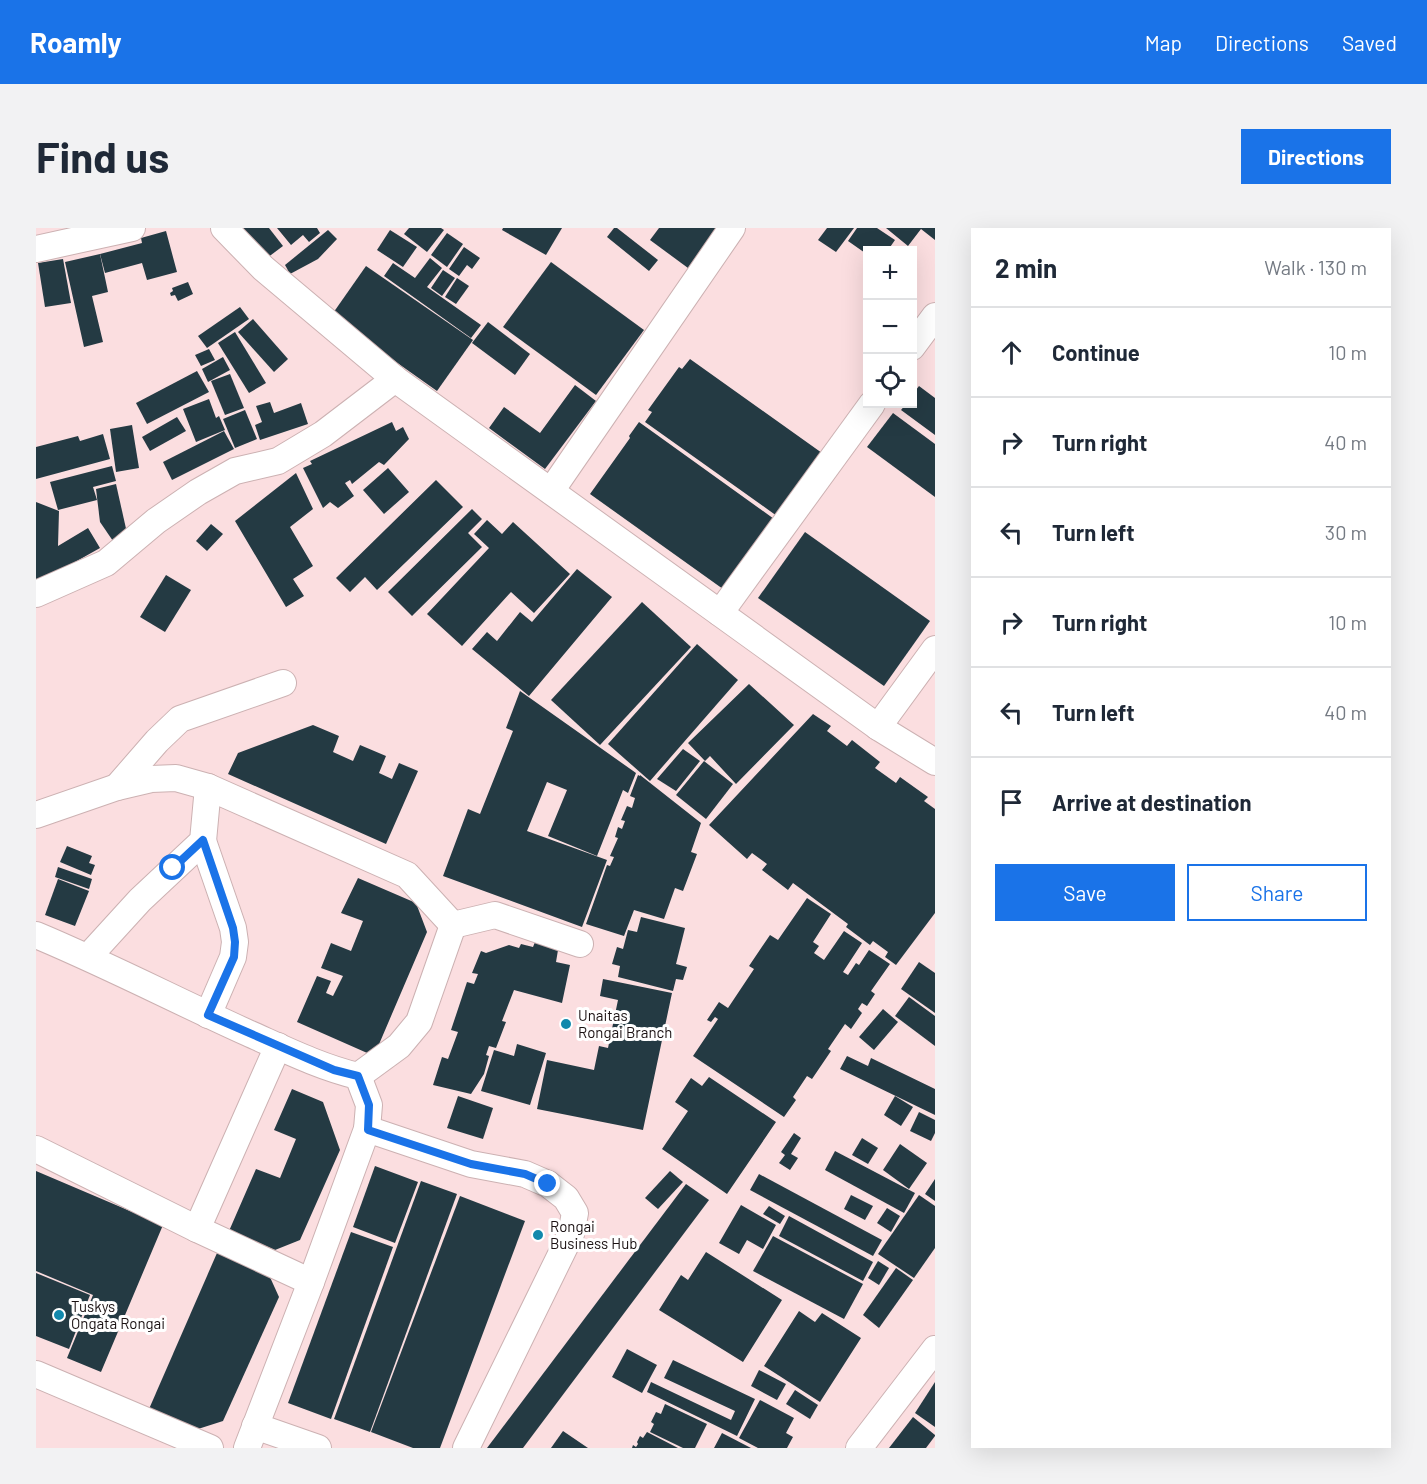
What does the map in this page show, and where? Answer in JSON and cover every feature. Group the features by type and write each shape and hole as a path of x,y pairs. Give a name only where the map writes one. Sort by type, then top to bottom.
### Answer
{"street":[{"path":"36,249 132,228"},
{"path":"224,228 263,268 394,379 878,727 935,762"},
{"path":"551,491 732,228"},
{"path":"917,340 935,316"},
{"path":"36,594 106,563 164,515 235,471 278,461 305,445 323,434 394,379"},
{"path":"720,613 869,408"},
{"path":"878,727 935,649"},
{"path":"117,787 157,741 180,719 283,683"},
{"path":"36,815 117,787 151,779 176,778 208,787 407,875 453,925"},
{"path":"208,787 203,840 233,928 235,942 234,957 208,1015"},
{"path":"88,957 140,900 203,840"},
{"path":"453,925 495,915 580,944"},
{"path":"358,1076 399,1046 419,1022 453,925"},
{"path":"36,935 278,1046 334,1070 358,1076"},
{"path":"197,1229 278,1046"},
{"path":"318,1448 251,1437 368,1130 369,1105 358,1076"},
{"path":"368,1130 471,1164 525,1174 548,1184 566,1198 575,1213 571,1234 466,1448"},
{"path":"36,1149 197,1229 311,1282"},
{"path":"859,1448 935,1349"},
{"path":"36,1374 210,1448"}],"building":[{"path":"238,228 269,228 283,246 263,261"},
{"path":"277,228 317,228 320,233 309,242 303,235 291,245"},
{"path":"409,228 441,228 444,230 427,252 404,234"},
{"path":"503,228 562,228 546,255 502,230"},
{"path":"614,228 658,260 649,271 607,237"},
{"path":"659,228 718,228 688,268 650,240"},
{"path":"827,228 854,228 836,252 818,240"},
{"path":"857,228 877,228 895,240 891,246 863,246 863,252 848,241"},
{"path":"886,228 935,228 935,240 921,229 908,246"},
{"path":"328,230 337,239 318,259 290,274 285,265"},
{"path":"390,230 417,247 403,267 377,250"},
{"path":"166,231 177,272 147,280 142,263 105,273 100,254 142,243 141,238"},
{"path":"447,233 463,244 447,267 431,255"},
{"path":"464,247 480,258 472,269 467,265 459,276 449,269"},
{"path":"100,254 108,292 92,296 103,342 84,347 65,262"},
{"path":"430,258 442,268 427,287 481,325 471,338 384,276 393,263 415,278"},
{"path":"63,259 71,303 45,307 38,263"},
{"path":"551,262 644,330 596,395 503,327"},
{"path":"366,266 473,340 437,391 331,316"},
{"path":"443,270 455,278 442,296 431,288"},
{"path":"457,278 469,286 456,304 445,297"},
{"path":"188,282 193,294 178,301 175,295 171,296 172,288"},
{"path":"240,307 249,319 207,348 198,336"},
{"path":"253,319 288,359 274,372 238,332"},
{"path":"488,322 530,354 515,375 472,343"},
{"path":"235,332 266,383 249,393 218,343"},
{"path":"209,349 215,360 201,366 195,355"},
{"path":"223,357 230,370 208,382 202,369"},
{"path":"690,359 829,458 784,521 645,422 652,412 648,410 679,367 682,369"},
{"path":"197,371 209,392 147,424 136,403"},
{"path":"230,374 244,408 225,415 211,381"},
{"path":"575,385 596,401 545,469 489,428 504,407 540,433"},
{"path":"919,386 935,398 935,435 901,410 917,408"},
{"path":"209,399 216,418 219,416 225,430 196,442 183,409"},
{"path":"270,402 274,413 301,403 308,424 260,440 255,425 262,422 256,406"},
{"path":"245,410 257,439 235,448 223,419"},
{"path":"893,413 935,444 935,497 867,447"},
{"path":"177,417 186,431 150,451 142,437"},
{"path":"392,422 396,431 403,427 409,439 384,465 379,462 352,484 350,480 345,483 354,496 338,508 330,502 323,508 303,468 312,464 310,461"},
{"path":"639,422 781,524 730,594 590,494"},
{"path":"132,425 139,468 116,472 110,429"},
{"path":"224,431 234,449 172,480 163,462"},
{"path":"103,434 110,459 36,479 36,447 78,436 80,441"},
{"path":"112,466 116,481 93,487 97,500 58,510 50,482"},
{"path":"388,468 409,492 384,514 363,490"},
{"path":"296,473 313,509 290,527 313,566 293,579 304,596 286,607 235,521"},
{"path":"436,480 463,507 377,590 365,577 350,592 336,578"},
{"path":"116,484 127,533 113,541 100,522 96,489"},
{"path":"36,502 59,511 58,546 88,528 100,548 36,584"},
{"path":"472,509 482,519 468,533 482,547 412,616 388,592"},
{"path":"487,520 502,534 513,522 570,574 534,613 511,592 462,646 427,614 489,548 474,534"},
{"path":"211,524 223,534 207,551 196,541"},
{"path":"805,532 930,621 884,686 758,598"},
{"path":"577,569 612,597 529,696 472,649 487,632 497,641 520,612 532,622"},
{"path":"166,575 191,590 165,632 140,617"},
{"path":"642,602 691,647 600,745 551,700"},
{"path":"697,644 738,680 650,781 608,744"},
{"path":"749,684 794,725 736,784 710,756 705,761 688,743"},
{"path":"520,691 636,773 628,793 623,790 597,856 548,836 567,790 547,782 527,831 607,860 582,927 443,876 468,809 480,814 513,731 506,728"},
{"path":"813,714 831,726 827,731 847,746 852,740 880,762 875,768 896,783 900,777 928,797 924,801 935,809 935,913 896,965 885,957 888,952 873,941 870,945 846,927 848,924 793,883 788,890 762,870 767,864 752,853 747,859 709,825"},
{"path":"313,725 339,736 333,752 353,761 360,745 386,756 379,773 392,779 399,763 418,771 386,844 228,774 238,753"},
{"path":"683,749 700,761 676,791 657,779"},
{"path":"704,761 733,784 706,819 676,795"},
{"path":"638,775 701,823 691,852 697,854 683,891 675,888 664,919 634,910 624,936 586,924 607,865 610,866 614,857 610,856 618,838 615,837 618,827 622,829 625,821 621,820 627,806 632,808 635,798 630,796"},
{"path":"67,846 92,856 89,863 95,865 91,875 60,862"},
{"path":"58,867 92,879 89,889 55,877"},
{"path":"358,878 416,903 427,932 374,1056 297,1022 317,976 331,981 326,993 333,996 343,976 321,968 331,943 351,951 363,921 341,913"},
{"path":"58,879 89,891 75,926 45,915"},
{"path":"807,898 831,914 813,942 819,946 814,953 824,960 844,931 862,943 843,972 848,975 856,963 859,965 869,950 890,964 871,991 875,994 867,1006 862,1003 858,1009 862,1013 851,1029 845,1024 828,1049 831,1051 812,1079 807,1076 793,1097 796,1100 784,1117 693,1056 718,1019 715,1017 711,1022 707,1020 719,1002 728,1008 754,969 749,966 770,935 778,940"},
{"path":"641,917 685,928 676,964 687,967 683,980 676,979 673,991 618,977 620,966 612,964 617,947 623,949 628,930 637,932"},
{"path":"535,942 558,950 556,962 570,965 562,1003 514,990 502,1021 506,1022 496,1048 489,1046 484,1074 471,1094 433,1085 442,1057 448,1059 458,1032 451,1030 467,982 474,984 478,974 472,973 481,951 486,953 509,945 519,948 521,944 533,947"},
{"path":"919,962 935,973 935,1013 901,989"},
{"path":"603,979 672,993 643,1130 537,1109 547,1060 594,1070 599,1046 608,1048 618,1000 600,996"},
{"path":"909,997 935,1016 935,1046 895,1016"},
{"path":"883,1009 898,1022 874,1050 859,1037"},
{"path":"517,1044 546,1053 530,1105 481,1091 494,1050 514,1056"},
{"path":"847,1056 868,1066 871,1058 935,1089 935,1115 840,1069"},
{"path":"709,1077 776,1122 727,1194 662,1149 688,1111 675,1102 691,1078 702,1086"},
{"path":"292,1089 323,1102 340,1150 300,1240 275,1250 229,1231 256,1169 280,1178 296,1139 274,1130"},
{"path":"458,1096 493,1108 483,1139 447,1128"},
{"path":"895,1096 913,1107 901,1126 884,1115"},
{"path":"919,1112 935,1120 935,1133 931,1141 910,1131"},
{"path":"794,1133 801,1138 791,1154 798,1158 790,1170 779,1163 785,1155 781,1152"},
{"path":"862,1138 878,1148 868,1164 852,1155"},
{"path":"900,1144 927,1163 909,1189 883,1170"},
{"path":"835,1151 915,1193 904,1213 825,1170"},
{"path":"375,1166 418,1182 395,1243 353,1227"},
{"path":"36,1171 163,1225 101,1372 67,1358 93,1295 36,1271"},
{"path":"670,1171 683,1182 658,1209 645,1198"},
{"path":"759,1174 882,1240 873,1256 750,1190"},
{"path":"935,1179 935,1201 925,1194"},
{"path":"421,1181 457,1194 370,1432 334,1419"},
{"path":"686,1184 709,1200 523,1448 487,1448"},
{"path":"851,1195 873,1206 865,1220 844,1209"},
{"path":"919,1195 935,1206 935,1248 914,1278 878,1254"},
{"path":"460,1196 525,1221 440,1448 413,1448 371,1432"},
{"path":"741,1205 776,1225 763,1249 747,1240 739,1254 719,1243"},
{"path":"769,1206 785,1216 780,1224 763,1214"},
{"path":"887,1208 900,1216 891,1232 877,1223"},
{"path":"789,1216 873,1262 863,1281 779,1236"},
{"path":"351,1232 393,1247 331,1419 288,1403"},
{"path":"773,1236 863,1284 844,1319 753,1271"},
{"path":"706,1252 782,1300 743,1362 659,1310 681,1275 688,1280"},
{"path":"217,1253 269,1275 279,1297 223,1421 198,1429 149,1409"},
{"path":"878,1261 889,1268 879,1285 868,1278"},
{"path":"896,1268 913,1280 879,1328 863,1315"},
{"name":"Tuskys Ongata Rongai","path":"36,1273 90,1295 69,1349 36,1336"},
{"path":"799,1311 815,1322 822,1313 861,1338 820,1402 764,1366"},
{"path":"627,1349 657,1365 642,1393 612,1377"},
{"path":"673,1360 755,1399 737,1436 647,1392 651,1382 731,1420 735,1411 664,1378"},
{"path":"759,1370 786,1384 777,1400 751,1386"},
{"path":"935,1382 935,1427 915,1413"},
{"path":"795,1390 818,1405 810,1419 786,1404"},
{"path":"760,1400 794,1418 786,1433 793,1437 787,1448 758,1448 739,1438"},
{"path":"665,1404 707,1424 695,1448 683,1448 650,1432 654,1424 651,1422 656,1412 661,1414"},
{"path":"913,1417 935,1435 926,1448 889,1448"},
{"path":"563,1431 588,1448 551,1448"},
{"path":"647,1432 678,1448 632,1448 633,1445 636,1447 638,1444 640,1436 643,1438"},
{"path":"722,1433 751,1448 714,1448"}],"place":[{"name":"Unaitas Rongai Branch","path":"566,1024"},
{"name":"Rongai Business Hub","path":"538,1235"},
{"name":"Tuskys Ongata Rongai","path":"59,1315"}],"route":[{"path":"173,868 203,840 233,928 234,957 208,1015 334,1070 358,1076 369,1105 368,1130 471,1164 525,1174 548,1184"}]}
